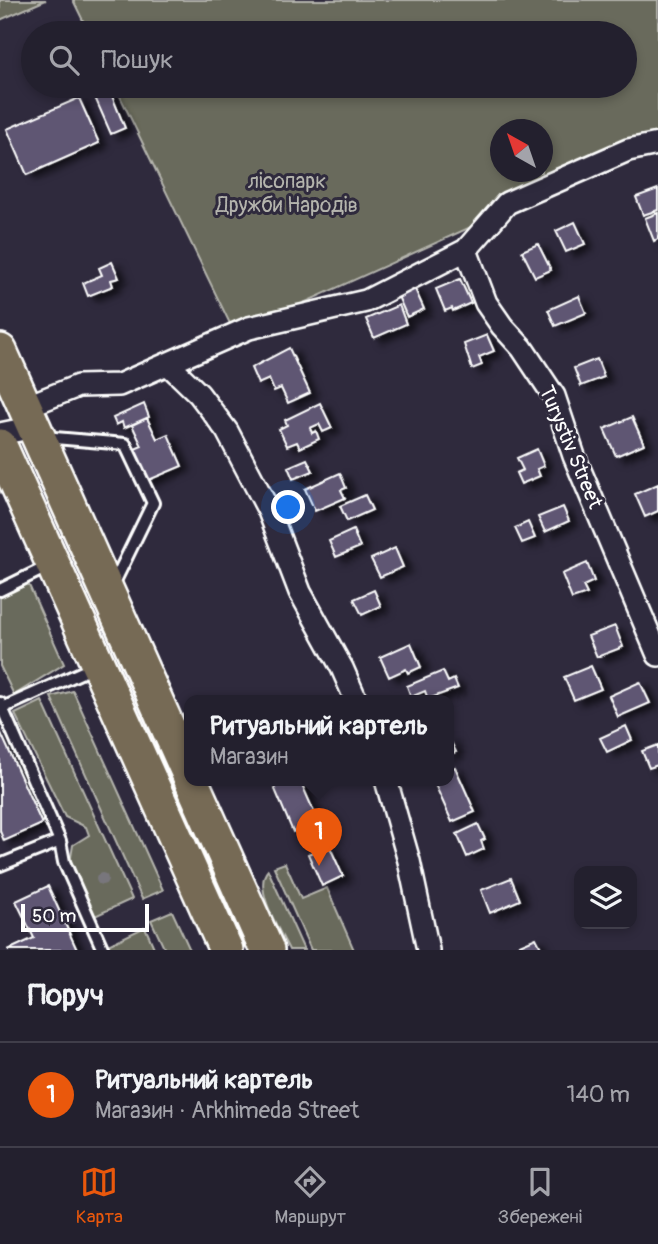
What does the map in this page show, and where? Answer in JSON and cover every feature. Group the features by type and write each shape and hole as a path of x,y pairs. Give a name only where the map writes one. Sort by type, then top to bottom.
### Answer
{"main road":[{"path":"0,351 184,765"},
{"path":"0,446 226,950"},
{"path":"193,786 267,950"}],"street":[{"path":"0,435 32,424 78,386 119,385 248,328 366,301 466,250 507,203 628,150 658,144"},
{"name":"Turystiv Street","path":"466,250 486,303 522,348 554,396 574,456 658,655"},
{"path":"168,364 199,394 227,431 269,511 300,592 354,695"},
{"path":"388,786 410,861 428,950"}],"lane":[{"path":"32,424 125,444 153,503 108,594"},
{"path":"0,590 52,565"},
{"path":"97,666 1,707 61,841 64,862 103,950"},
{"path":"0,865 61,841"}],"green space":[{"path":"0,0 46,0 0,20"},
{"name":"лісопарк Дружби Народів","path":"73,0 658,0 658,142 235,334 121,98 637,98 637,21 83,21"},
{"path":"28,583 64,664 14,695 0,666 0,597"},
{"path":"73,691 163,890 142,899 51,697"},
{"path":"42,701 132,899 95,916 70,863 73,845 89,835 86,827 65,817 15,714"},
{"path":"285,863 301,899 327,888 354,950 311,950 274,867"},
{"path":"268,870 304,950 289,950 274,921 263,887"},
{"path":"172,911 190,950 165,950 151,920"},
{"path":"145,927 155,950 110,950 108,945"}],"building":[{"path":"79,98 99,143 27,175 7,129"},
{"path":"95,98 113,98 125,128 111,134"},
{"path":"658,189 658,210 643,215 636,197"},
{"path":"658,213 658,239 654,241 645,218"},
{"path":"575,222 585,244 566,252 556,231"},
{"path":"538,244 551,270 535,277 522,251"},
{"path":"112,262 119,278 111,280 113,286 88,296 83,283 102,275 99,268"},
{"path":"460,279 471,303 453,311 452,308 445,311 436,289"},
{"path":"414,287 424,309 407,317 397,294"},
{"path":"579,296 586,313 555,326 548,310"},
{"path":"399,305 406,324 374,338 366,319"},
{"path":"487,335 494,351 479,357 482,365 472,369 464,344"},
{"path":"289,348 310,393 288,403 281,388 274,391 269,379 258,384 251,368"},
{"path":"597,359 604,377 581,386 574,368"},
{"path":"320,403 332,428 323,432 319,424 310,428 312,433 316,431 319,439 300,448 297,442 287,446 279,429 287,425 285,420"},
{"path":"144,404 149,417 124,428 122,422 116,425 113,418"},
{"path":"632,417 644,444 616,456 604,429"},
{"path":"147,418 157,439 168,434 182,466 144,482 130,451 142,446 132,425"},
{"path":"537,449 544,466 537,469 540,476 521,484 516,473 523,470 517,458"},
{"path":"307,459 313,471 293,479 288,467"},
{"path":"340,473 346,488 341,490 345,498 315,511 305,489"},
{"path":"658,484 658,511 645,517 635,494"},
{"path":"365,495 372,510 347,521 340,506"},
{"path":"563,507 569,521 545,532 538,517"},
{"path":"528,522 535,538 522,543 515,528"},
{"path":"353,530 360,547 336,557 329,541"},
{"path":"395,548 403,567 380,577 371,559"},
{"path":"587,563 594,581 583,586 587,594 572,599 562,574"},
{"path":"374,590 381,606 362,615 354,599"},
{"path":"615,626 623,647 597,657 588,636"},
{"path":"411,643 421,667 408,673 406,669 389,677 380,657"},
{"path":"591,666 601,689 574,700 564,677"},
{"path":"443,671 448,682 454,679 458,688 439,695 426,695 425,691 410,695 407,686"},
{"path":"640,682 650,703 618,717 609,696"},
{"path":"626,726 632,740 607,752 600,738"},
{"path":"0,731 42,824 4,841 0,831"},
{"path":"658,745 658,765 649,768 642,751"},
{"path":"454,767 475,812 452,822 436,786 454,786"},
{"path":"303,786 318,821 293,832 274,787"},
{"path":"478,824 485,839 481,841 484,849 467,857 457,834"},
{"path":"329,845 343,876 322,886 308,854"},
{"path":"511,878 520,900 490,913 481,890"},
{"path":"48,886 77,950 8,950 34,938 16,901"},
{"path":"536,938 542,950 508,950"}],"place":[{"name":"Ритуальний картель","path":"319,866"}]}
